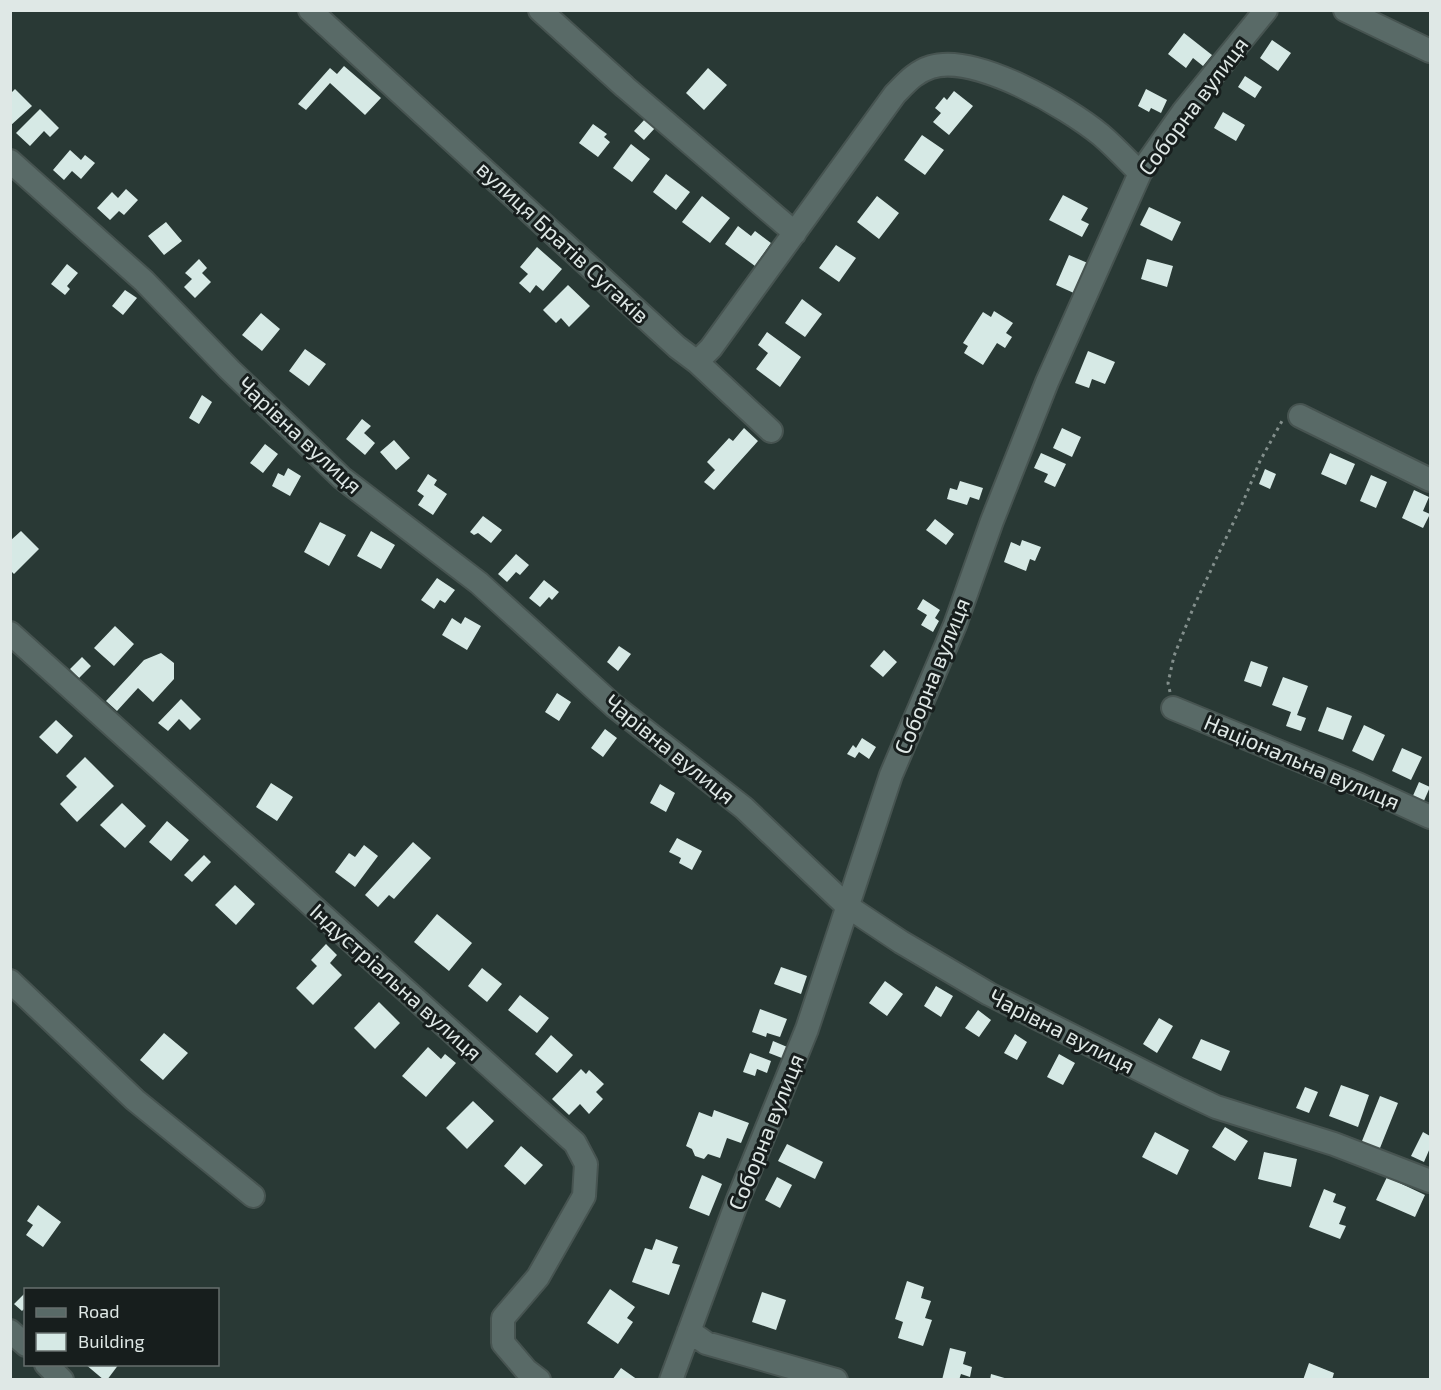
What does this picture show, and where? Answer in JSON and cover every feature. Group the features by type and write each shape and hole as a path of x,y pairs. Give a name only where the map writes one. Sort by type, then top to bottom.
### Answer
{"street":[{"name":"вулиця Братів Сугаків","path":"310,10 771,431"},
{"path":"540,10 625,87 795,233"},
{"name":"Соборна вулиця","path":"671,1380 737,1202 807,1029 891,775 955,625 992,521 1047,382 1140,173 1183,112 1266,10"},
{"path":"1345,10 1431,51"},
{"path":"697,363 711,348 895,94 913,75 932,66 951,65 981,70 1021,86 1070,112 1100,135 1140,173"},
{"name":"Чарівна вулиця","path":"10,161 144,281 230,370 342,478 479,584 614,706 744,808 848,906 901,942 988,994 1216,1107 1334,1144 1431,1181"},
{"path":"1300,416 1431,480"},
{"name":"Індустріальна вулиця","path":"14,643 575,1143 586,1164 584,1196 538,1277 504,1318 503,1343 526,1370 539,1380"},
{"name":"Національна вулиця","path":"1173,708 1360,785 1431,817"},
{"path":"10,981 135,1100 253,1196"},
{"path":"689,1330 706,1343 836,1380"},
{"path":"10,1331 24,1343"},
{"path":"47,1366 62,1380"}],"path":[{"path":"1173,708 1168,683 1173,656 1194,606 1243,502 1260,460 1283,419 1300,416"}],"building":[{"path":"1184,33 1212,55 1203,66 1193,58 1186,68 1168,54"},
{"path":"1272,40 1291,53 1278,71 1260,58"},
{"path":"344,66 381,98 365,115 330,83 306,110 298,104 330,68 337,74"},
{"path":"708,68 727,85 704,110 686,93"},
{"path":"1245,76 1262,87 1255,98 1238,87"},
{"path":"15,89 32,106 10,126 10,94"},
{"path":"1146,89 1167,100 1161,113 1151,108 1149,112 1138,106"},
{"path":"954,91 973,106 949,135 933,122 941,113 935,108 944,97 947,100"},
{"path":"40,109 59,128 50,137 44,131 30,146 16,133"},
{"path":"1223,112 1245,125 1236,141 1214,128"},
{"path":"645,119 655,128 644,140 634,131"},
{"path":"593,124 607,134 604,137 610,142 598,157 579,143"},
{"path":"922,135 944,150 925,175 904,160"},
{"path":"631,144 650,159 632,182 613,168"},
{"path":"70,150 81,160 85,155 95,163 81,179 72,171 64,180 53,170"},
{"path":"666,174 690,192 676,210 653,192"},
{"path":"126,189 138,200 124,215 119,211 110,220 97,208 112,192 118,198"},
{"path":"1063,195 1088,208 1081,220 1089,224 1082,237 1049,220"},
{"path":"702,196 730,218 710,243 682,222"},
{"path":"877,196 899,213 879,239 857,222"},
{"path":"1149,207 1181,222 1172,241 1140,225"},
{"path":"166,222 182,241 164,255 148,236"},
{"path":"738,226 751,236 755,231 771,243 755,266 725,244"},
{"path":"836,245 856,258 839,282 819,268"},
{"path":"537,247 562,269 543,291 536,285 530,293 519,283 528,274 520,267"},
{"path":"1069,255 1090,264 1076,294 1056,285"},
{"path":"199,259 207,268 202,273 211,282 195,298 184,287 192,279 185,273"},
{"path":"1147,259 1173,266 1167,287 1141,279"},
{"path":"67,264 78,273 67,286 70,289 65,295 51,284"},
{"path":"568,285 590,306 569,327 561,318 556,323 543,310"},
{"path":"125,290 137,298 123,315 112,306"},
{"path":"802,299 822,314 805,337 785,323"},
{"path":"994,311 1013,323 1006,333 1012,337 1005,348 997,343 983,365 964,353 968,346 963,343 983,312 991,317"},
{"path":"261,313 280,329 262,351 242,335"},
{"path":"767,332 801,357 780,387 756,369 768,353 758,345"},
{"path":"305,349 326,364 309,386 289,371"},
{"path":"1088,351 1115,362 1105,384 1092,379 1089,388 1075,383"},
{"path":"202,395 212,402 199,424 189,418"},
{"path":"362,419 371,426 364,433 375,443 365,455 346,439"},
{"path":"744,428 758,441 714,490 704,482 715,470 707,462 729,438 733,441"},
{"path":"1062,428 1081,437 1072,457 1053,448"},
{"path":"394,440 410,458 396,470 380,452"},
{"path":"265,444 278,454 263,473 250,463"},
{"path":"1041,453 1066,464 1055,487 1044,482 1048,474 1034,468"},
{"path":"1330,453 1355,464 1346,485 1321,474"},
{"path":"288,468 301,476 290,496 272,486 278,473 284,476"},
{"path":"1265,469 1276,474 1270,489 1259,484"},
{"path":"428,474 437,480 434,485 447,494 433,515 418,505 424,496 417,491"},
{"path":"1371,475 1387,482 1376,508 1360,501"},
{"path":"960,481 983,488 979,500 970,497 967,505 947,499 950,488 957,490"},
{"path":"1414,490 1429,497 1423,511 1430,514 1423,528 1402,518"},
{"path":"483,516 502,530 491,543 478,533 474,535 470,532"},
{"path":"935,519 954,534 946,545 926,530"},
{"path":"320,522 346,535 329,566 304,552"},
{"path":"21,531 39,549 14,574 10,570 10,541"},
{"path":"371,531 395,545 381,569 357,556"},
{"path":"1022,540 1041,547 1035,561 1030,559 1026,571 1004,562 1011,542 1020,546"},
{"path":"516,554 529,565 520,575 516,572 507,582 498,574"},
{"path":"437,578 455,590 445,603 440,600 434,609 421,600"},
{"path":"544,580 559,592 552,600 549,597 540,607 529,598"},
{"path":"923,599 940,610 935,618 939,621 933,632 921,625 927,615 917,609"},
{"path":"465,617 481,626 467,650 442,635 452,618 461,624"},
{"path":"115,626 134,644 114,666 94,648"},
{"path":"619,646 631,654 618,671 607,662"},
{"path":"884,650 897,662 883,677 870,666"},
{"path":"161,653 174,663 174,679 153,702 138,688 117,711 106,701 144,660"},
{"path":"82,657 91,666 79,678 70,669"},
{"path":"1251,661 1268,667 1261,687 1244,681"},
{"path":"1283,677 1308,686 1297,715 1306,718 1301,731 1286,726 1291,712 1272,705"},
{"path":"557,693 571,702 559,721 545,712"},
{"path":"181,699 201,719 190,730 179,719 168,731 158,723"},
{"path":"1327,707 1352,716 1343,740 1318,731"},
{"path":"56,720 73,736 57,754 39,737"},
{"path":"1364,725 1385,735 1373,761 1352,751"},
{"path":"605,729 617,738 603,757 591,748"},
{"path":"862,738 876,747 869,759 859,752 855,758 847,754 853,745 856,748"},
{"path":"1402,748 1422,757 1411,780 1392,771"},
{"path":"85,757 114,786 77,822 60,804 77,787 66,776"},
{"path":"1419,782 1430,787 1423,803 1412,798"},
{"path":"271,783 293,797 277,821 256,807"},
{"path":"660,784 675,793 666,812 650,803"},
{"path":"122,803 146,826 125,848 100,825"},
{"path":"167,821 189,840 171,861 149,842"},
{"path":"677,838 702,851 692,870 679,863 681,858 669,852"},
{"path":"413,842 431,858 394,899 389,895 378,907 365,895"},
{"path":"364,845 378,856 355,887 335,872 349,853 355,857"},
{"path":"204,855 211,862 192,882 184,875"},
{"path":"235,885 255,904 236,925 215,905"},
{"path":"437,914 472,943 449,971 414,942"},
{"path":"326,944 337,955 330,963 342,975 313,1005 296,988 317,966 311,960"},
{"path":"781,967 807,976 801,994 774,984"},
{"path":"482,968 502,984 487,1002 468,986"},
{"path":"885,981 903,994 887,1016 869,1003"},
{"path":"936,986 953,996 941,1017 924,1006"},
{"path":"520,995 549,1018 537,1033 508,1010"},
{"path":"379,1002 400,1023 375,1049 354,1028"},
{"path":"760,1009 787,1019 780,1037 767,1033 766,1037 752,1032"},
{"path":"978,1010 991,1020 979,1037 965,1028"},
{"path":"1159,1018 1173,1026 1157,1053 1143,1044"},
{"path":"164,1033 188,1053 163,1080 140,1060"},
{"path":"1015,1034 1027,1042 1017,1060 1004,1053"},
{"path":"551,1035 573,1055 557,1073 535,1054"},
{"path":"1201,1039 1230,1051 1221,1071 1192,1058"},
{"path":"773,1041 792,1049 787,1060 769,1053"},
{"path":"428,1047 441,1059 445,1054 456,1063 426,1097 402,1076"},
{"path":"750,1053 771,1061 767,1073 757,1069 755,1076 743,1072"},
{"path":"1059,1054 1075,1063 1063,1085 1047,1077"},
{"path":"581,1069 586,1074 589,1070 604,1084 596,1092 603,1099 589,1114 580,1104 569,1115 552,1099"},
{"path":"1341,1085 1369,1095 1358,1127 1329,1116"},
{"path":"1305,1087 1318,1092 1309,1113 1296,1108"},
{"path":"1380,1096 1398,1103 1378,1153 1360,1146"},
{"path":"473,1101 494,1121 467,1149 446,1128"},
{"path":"714,1110 749,1123 741,1143 727,1138 720,1158 708,1154 704,1159 695,1156 692,1149 686,1146 699,1112 712,1117"},
{"path":"1225,1127 1248,1141 1235,1161 1212,1147"},
{"path":"1155,1132 1189,1150 1177,1175 1142,1157"},
{"path":"1423,1132 1430,1136 1430,1148 1424,1162 1411,1156"},
{"path":"787,1144 823,1162 815,1179 778,1161"},
{"path":"521,1146 543,1165 525,1185 504,1166"},
{"path":"1264,1152 1297,1159 1291,1187 1258,1179"},
{"path":"702,1175 722,1184 709,1216 689,1208"},
{"path":"777,1177 792,1185 780,1208 765,1200"},
{"path":"1387,1177 1425,1195 1415,1217 1376,1200"},
{"path":"1324,1189 1336,1194 1333,1202 1346,1207 1339,1224 1346,1226 1340,1239 1309,1227"},
{"path":"38,1205 61,1222 43,1247 26,1235 33,1225 27,1221"},
{"path":"656,1239 678,1247 672,1263 680,1265 669,1295 632,1282 645,1248 652,1250"},
{"path":"907,1281 924,1287 921,1298 931,1301 925,1318 932,1320 923,1346 898,1338 903,1322 895,1319"},
{"path":"610,1289 635,1307 627,1318 633,1322 618,1344 587,1323"},
{"path":"762,1292 786,1300 776,1330 752,1322"},
{"path":"24,1294 22,1311 14,1304"},
{"path":"950,1348 966,1352 963,1364 972,1367 970,1377 961,1374 959,1380 942,1380"},
{"path":"1309,1363 1334,1373 1332,1380 1303,1380"},
{"path":"87,1366 118,1366 107,1380"},
{"path":"621,1368 638,1380 612,1380"},
{"path":"991,1374 1008,1379 1008,1380 990,1380"}]}
